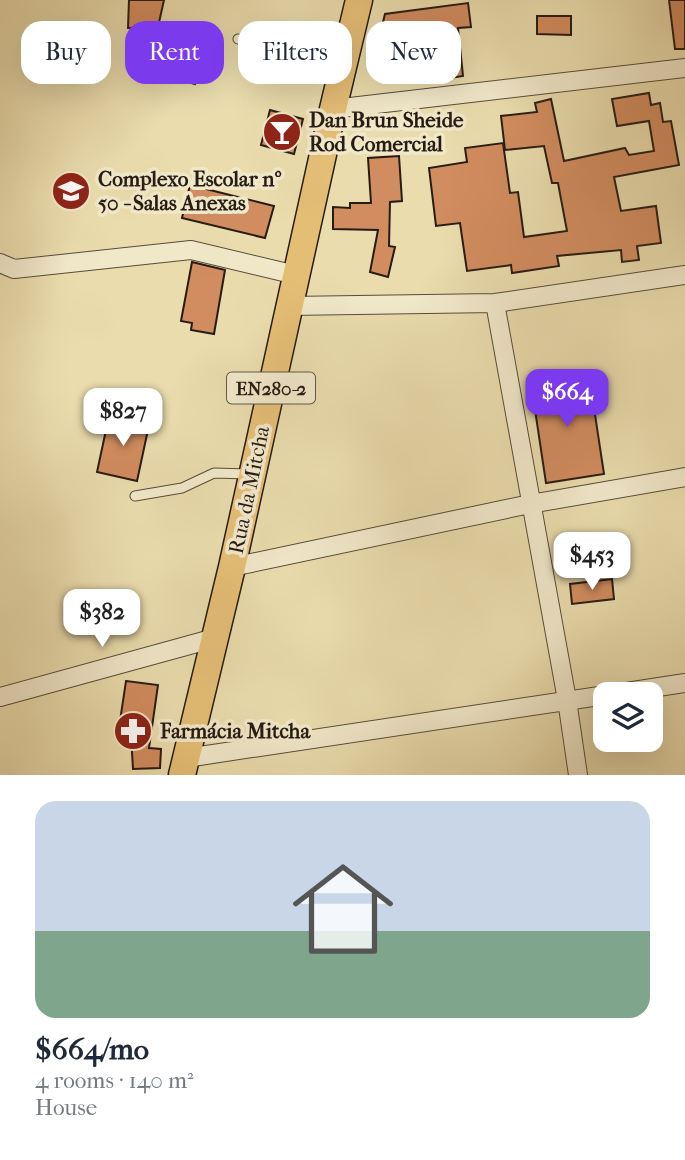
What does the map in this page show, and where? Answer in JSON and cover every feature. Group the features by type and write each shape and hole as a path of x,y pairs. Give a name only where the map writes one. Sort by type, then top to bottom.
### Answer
{"main road":[{"name":"Rua da Mitcha","path":"352,29 359,0"},
{"name":"Rua da Mitcha","path":"184,767 232,567 339,84"}],"street":[{"path":"333,109 685,68"},
{"path":"0,263 15,269 191,250 296,275"},
{"path":"289,306 495,303 685,275"},
{"path":"495,303 567,700 578,775"},
{"path":"232,567 530,503 685,477"},
{"path":"0,697 215,638"},
{"path":"663,687 685,684"},
{"path":"184,767 593,697"}],"lane":[{"path":"135,496 182,488 214,473 253,474"}],"building":[{"path":"129,0 164,0 159,21 128,21"},
{"path":"669,0 685,0 685,49 675,49"},
{"path":"468,3 471,27 461,28 461,21 383,21 385,14"},
{"path":"537,16 571,16 571,35 537,34"},
{"path":"649,93 651,105 660,103 663,122 671,121 679,165 614,177 621,211 656,206 661,243 637,246 639,260 622,262 621,250 557,256 559,266 512,273 511,265 467,271 460,223 436,226 429,168 467,162 465,148 503,143 510,193 518,192 524,237 567,231 558,183 552,183 544,146 505,150 501,116 537,112 535,103 551,99 564,161 625,148 629,155 654,151 649,121 617,126 612,99"},
{"name":"Dan Brun Sheide Rod Comercial","path":"270,110 303,119 294,154 261,145"},
{"path":"399,156 402,201 390,202 389,246 395,247 388,277 370,272 378,230 333,229 333,207 350,208 350,203 371,203 368,158"},
{"path":"190,185 274,206 265,238 182,218"},
{"path":"192,262 225,270 214,334 191,330 192,323 181,321"},
{"path":"589,375 604,474 546,483 531,383"},
{"path":"109,416 149,425 137,481 97,472"},
{"path":"612,579 614,599 572,604 570,584"},
{"path":"126,681 158,685 149,748 161,749 160,768 133,769 131,736 118,734"}],"place":[{"name":"Dan Brun Sheide Rod Comercial","path":"282,132"},
{"name":"Complexo Escolar nº 50 - Salas Anexas","path":"71,191"},
{"name":"Farmácia Mitcha","path":"133,731"}]}
